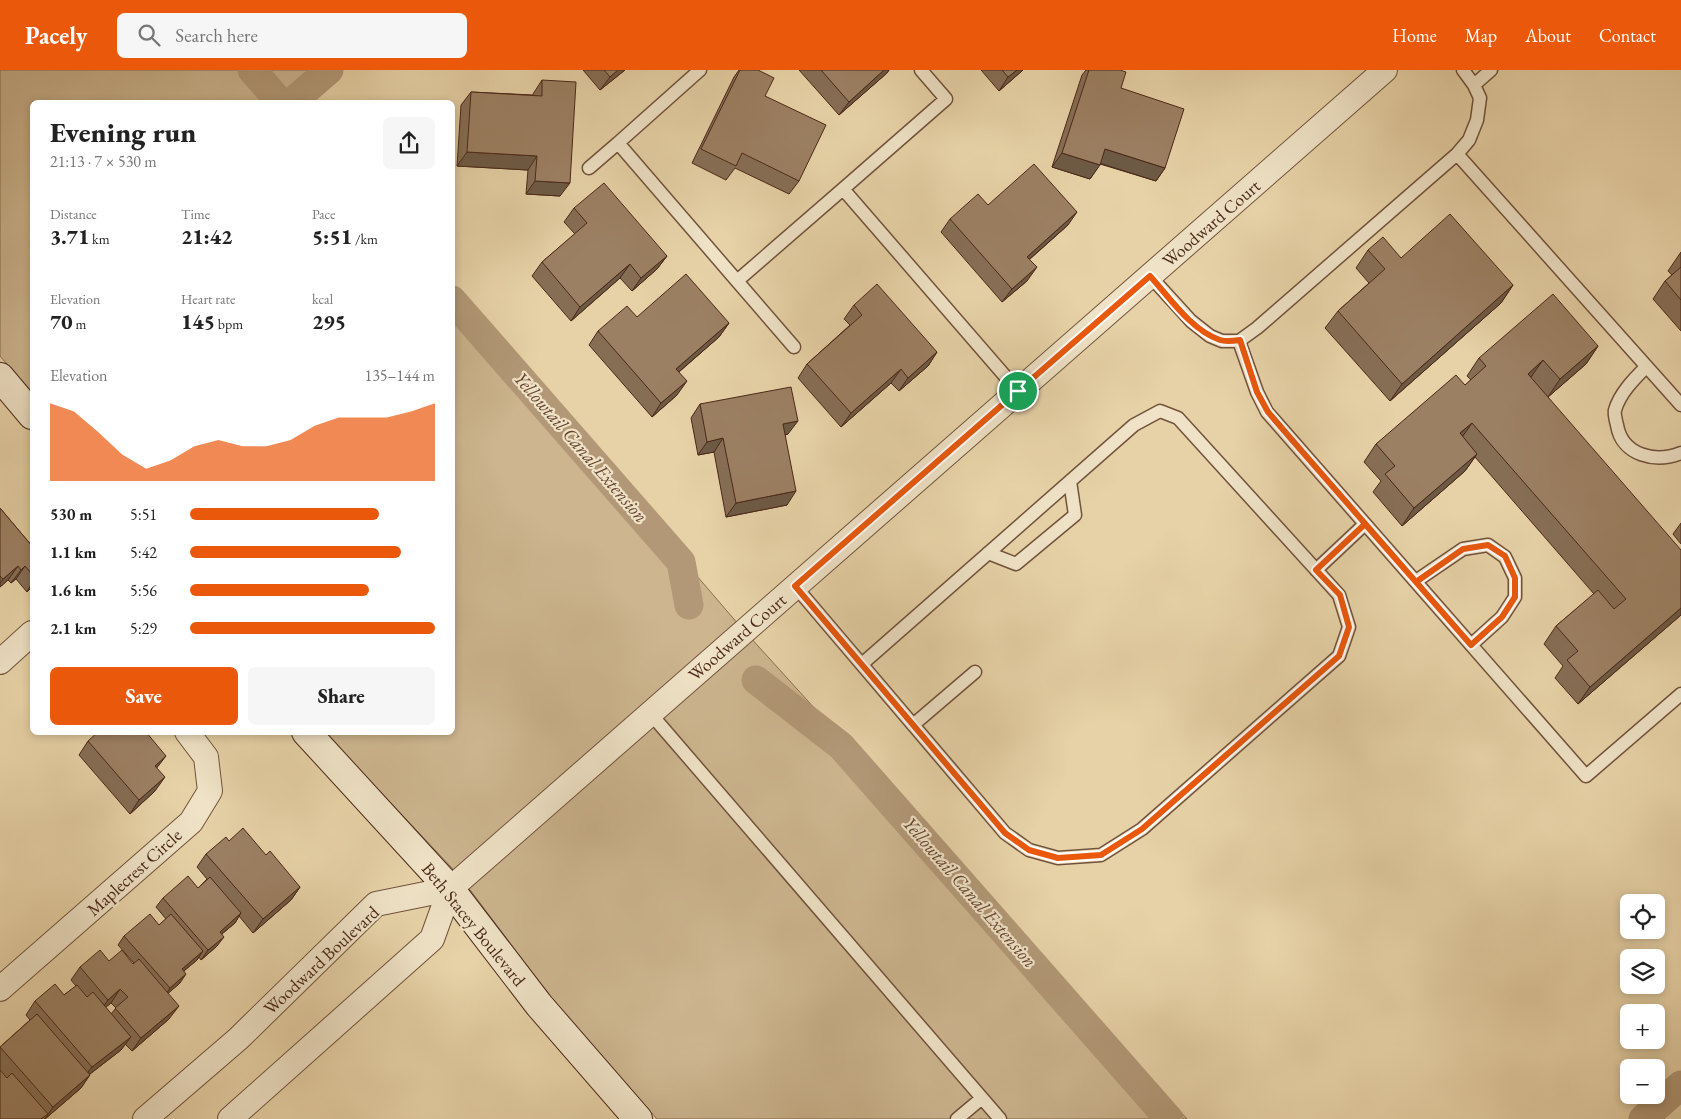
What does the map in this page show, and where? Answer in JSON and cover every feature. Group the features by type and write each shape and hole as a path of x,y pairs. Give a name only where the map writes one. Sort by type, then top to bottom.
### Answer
{"street":[{"name":"Woodward Court","path":"450,889 1385,70"},
{"path":"0,377 30,413"},
{"path":"0,662 30,635"},
{"name":"Maplecrest Circle","path":"0,989 191,822 210,792 206,757 189,735"},
{"name":"Beth Stacey Boulevard","path":"309,735 450,889 539,1005 638,1119"},
{"path":"230,1119 432,939 450,889"},
{"name":"Woodward Boulevard","path":"145,1119 238,1039 376,904 450,889"}],"lane":[{"path":"589,168 700,70"},
{"path":"737,280 946,99 921,70"},
{"path":"1150,276 1191,321 1210,336 1222,341 1240,340 1265,322 1457,154 1469,140 1477,120 1480,98 1474,85 1463,70"},
{"path":"1474,85 1491,70"},
{"path":"618,143 794,347"},
{"path":"1457,154 1681,405"},
{"path":"843,189 1018,391"},
{"path":"1240,340 1257,392 1268,412 1586,776 1681,694"},
{"path":"1646,367 1628,386 1615,411 1618,432 1631,450 1653,458 1681,453"},
{"path":"795,586 1005,833 1029,850 1058,858 1101,855 1142,829 1339,656 1349,627 1340,595 1178,418 1160,411 1134,426 862,664"},
{"path":"988,553 1016,564 1075,514 1070,481"},
{"path":"1316,570 1365,524"},
{"path":"1416,582 1463,549 1488,545 1505,556 1515,578 1515,597 1502,617 1471,645"},
{"path":"913,725 975,672"},
{"path":"650,713 1000,1119"},
{"path":"957,1119 982,1098"}],"shaded area":[{"path":"0,70 311,70 283,94 288,100 30,100 30,391 0,356"},
{"path":"455,294 739,625 1187,1119 657,1119 550,996 452,868 327,735 455,735"}],"building":[{"path":"604,70 618,70 610,77"},
{"path":"740,70 758,70 774,78 765,96 826,125 799,181 742,153 736,166 701,149"},
{"path":"821,70 884,70 849,102"},
{"path":"1002,70 1017,70 1008,77"},
{"path":"1089,70 1120,70 1126,72 1121,88 1184,109 1165,168 1105,149 1100,165 1062,153"},
{"path":"542,80 576,82 570,183 535,181 537,156 467,152 471,92 542,96"},
{"path":"1034,164 1077,212 1027,257 1037,267 1012,289 950,219 978,194 988,205"},
{"path":"604,183 667,256 641,278 630,264 580,307 542,262 587,223 574,208"},
{"path":"1450,214 1513,285 1402,384 1338,311 1385,269 1368,250 1383,237 1401,258"},
{"path":"1681,267 1681,300 1665,281"},
{"path":"686,274 729,323 676,369 687,381 661,403 598,331 627,306 637,317"},
{"path":"877,284 937,352 908,378 901,369 851,413 807,364 862,315 854,305"},
{"path":"1553,294 1598,346 1560,379 1543,360 1528,374 1681,550 1681,608 1590,687 1567,660 1578,651 1556,626 1598,590 1614,609 1626,599 1472,423 1460,433 1477,454 1414,508 1385,474 1395,466 1376,444 1456,375 1465,385 1486,366 1479,358"},
{"path":"791,387 798,421 783,424 796,491 736,503 723,438 707,442 700,404"},
{"path":"0,508 30,544 30,572 25,566 21,570 18,566 3,579 0,576"},
{"path":"95,735 148,735 166,756 155,766 165,777 139,800 88,741"},
{"path":"243,828 266,855 270,851 300,887 263,919 206,854 226,837 229,841"},
{"path":"188,876 198,888 210,877 241,913 220,932 224,937 208,950 163,898"},
{"path":"150,914 159,925 171,914 203,951 182,969 186,974 170,988 124,936"},
{"path":"100,950 109,961 122,950 133,964 139,959 179,1006 141,1038 115,1008 128,997 120,989 108,1000 80,967"},
{"path":"55,984 64,995 77,985 87,997 93,992 131,1037 92,1067 35,1001"},
{"path":"37,1014 90,1075 53,1107 0,1047"},
{"path":"0,1070 7,1078 12,1073 48,1114 41,1119 0,1119"}],"waterway":[{"name":"Yellowtail Canal Extension","path":"252,70 278,100"},
{"path":"294,100 329,70"},
{"name":"Yellowtail Canal Extension","path":"455,303 681,562 689,605"},
{"name":"Yellowtail Canal Extension","path":"756,680 841,746 1169,1119"},
{"name":"Yellowtail Canal Extension","path":"1643,1119 1681,1085"}],"route":[{"path":"1018,391 795,586 1005,833 1029,850 1058,858 1101,855 1142,829 1339,656 1349,627 1340,595 1316,570 1365,524 1416,582 1463,549 1488,545 1505,556 1515,578 1515,597 1502,617 1471,645 1390,553 1365,524 1268,412 1257,392 1240,340 1222,341 1210,336 1191,321 1150,276 1018,391"}]}
